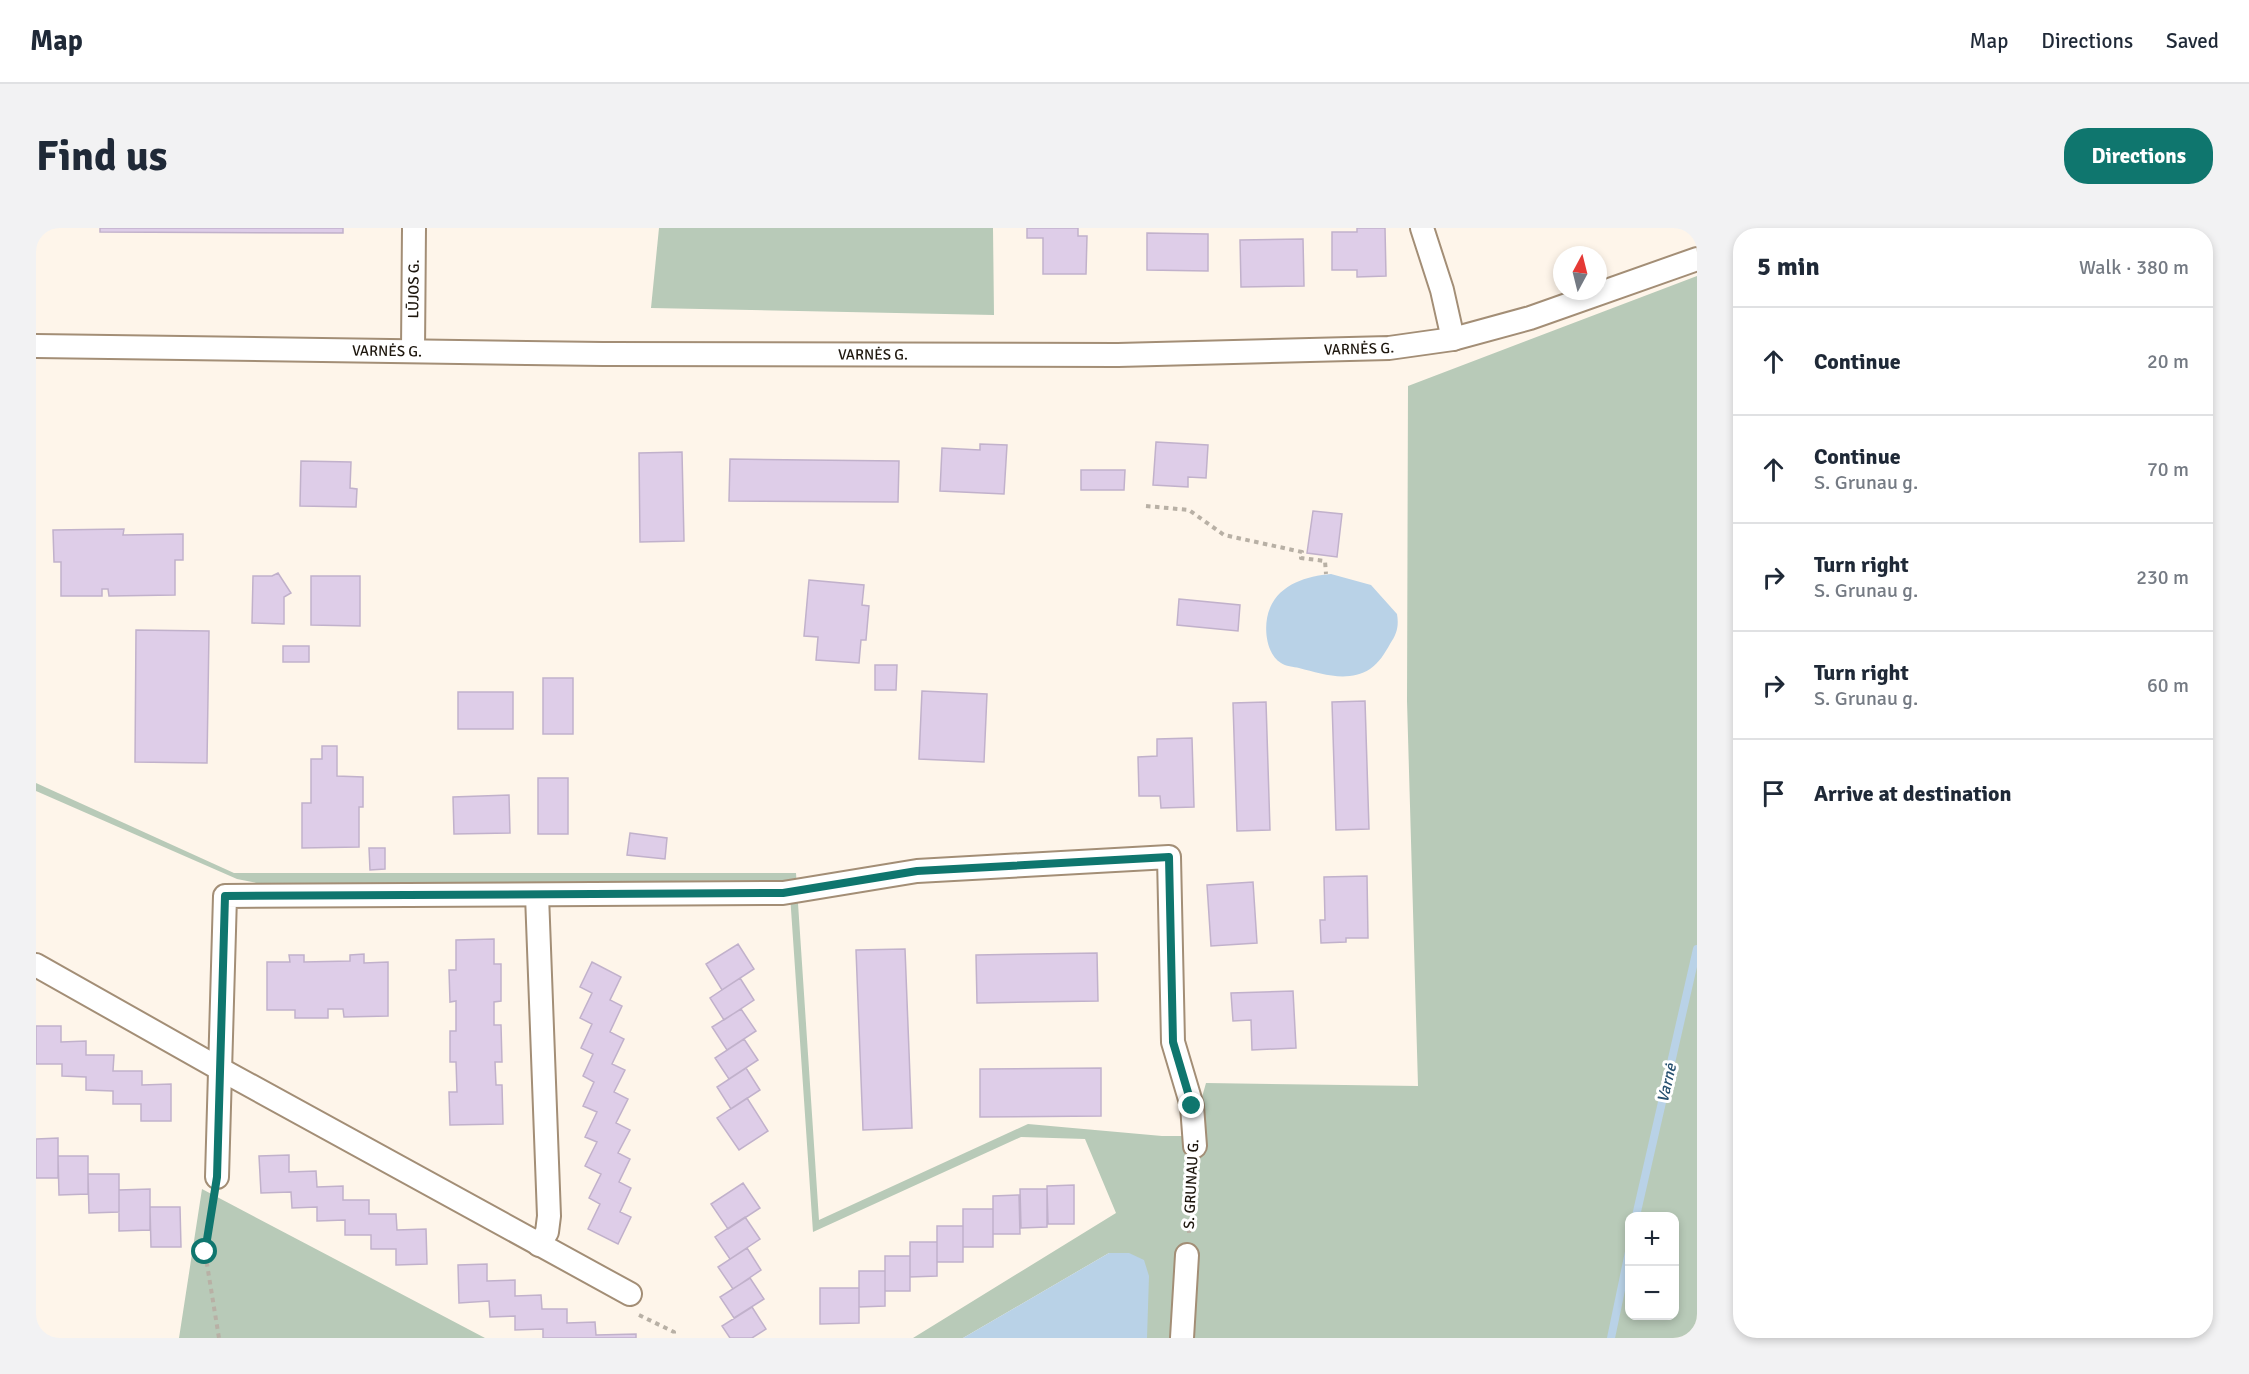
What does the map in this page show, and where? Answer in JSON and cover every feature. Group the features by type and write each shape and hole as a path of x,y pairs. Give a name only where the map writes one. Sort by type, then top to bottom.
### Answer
{"street":[{"name":"LŪJOS G.","path":"413,351 414,228"},
{"path":"1422,228 1442,290 1453,339"},
{"name":"VARNĖS G.","path":"36,346 413,351 1187,355 1389,348 1453,339 1530,318 1697,259"},
{"name":"S. GRUNAU G.","path":"217,1177 225,896 783,893 917,871 1169,857 1173,1042 1192,1106 1195,1146"},
{"path":"537,895 549,1216 547,1232 539,1245"},
{"path":"36,965 220,1069 630,1294"},
{"path":"1182,1338 1187,1255"}],"path":[{"path":"1146,506 1189,510 1224,535 1302,552 1302,558 1326,561 1326,574"},
{"name":"S. GRUNAU G.","path":"1187,1255 1195,1146"},
{"path":"217,1177 205,1252 219,1338"},
{"path":"630,1294 631,1311 674,1332 674,1338"}],"green space":[{"path":"659,228 993,228 994,315 651,308"},
{"path":"1697,276 1697,1338 1147,1338 1109,1253 963,1338 913,1338 1116,1213 1085,1139 1021,1137 813,1232 789,880 262,884 237,879 36,791 36,783 234,873 796,873 819,1220 1028,1124 1162,1136 1191,1136 1206,1083 1418,1086 1407,701 1408,386"},
{"path":"202,1189 485,1338 179,1338"}],"water":[{"path":"1331,574 1371,585 1397,614 1396,633 1381,658 1370,669 1353,676 1326,675 1287,666 1276,658 1267,638 1270,608 1280,593 1304,579"},
{"path":"1109,1253 1129,1253 1144,1260 1149,1276 1147,1338 963,1338"}],"building":[{"path":"100,228 343,228 343,233 100,232"},
{"path":"1027,228 1078,228 1078,236 1087,236 1086,274 1043,274 1043,238 1027,238"},
{"path":"1357,228 1385,228 1386,276 1357,277 1357,270 1332,270 1332,232 1357,232"},
{"path":"1147,233 1208,234 1208,271 1147,270"},
{"path":"1303,239 1304,286 1241,287 1240,240"},
{"path":"1156,442 1208,445 1206,478 1188,477 1188,487 1153,485"},
{"path":"980,444 1007,445 1004,494 940,491 942,448 980,450"},
{"path":"682,452 684,541 640,542 639,453"},
{"path":"730,459 899,461 898,502 729,501"},
{"path":"301,461 351,462 350,488 357,489 356,507 300,506"},
{"path":"1081,470 1125,470 1124,490 1081,490"},
{"path":"1313,511 1342,514 1337,557 1307,553"},
{"path":"124,529 123,535 183,534 183,560 175,560 175,595 109,596 108,589 102,589 102,596 61,596 61,562 54,562 53,530"},
{"path":"278,573 291,593 284,597 284,624 252,623 253,576 272,576"},
{"path":"311,576 360,576 360,626 311,625"},
{"path":"809,580 864,585 862,605 869,606 866,640 861,640 859,663 816,660 818,637 804,636"},
{"path":"1179,599 1240,605 1238,631 1177,625"},
{"path":"136,630 209,631 207,763 135,762"},
{"path":"283,646 309,646 309,662 283,662"},
{"path":"875,665 897,665 896,690 875,690"},
{"path":"543,678 573,678 573,734 543,734"},
{"path":"922,691 987,694 984,762 919,759"},
{"path":"458,692 513,692 513,729 458,729"},
{"path":"1365,701 1369,829 1336,830 1332,702"},
{"path":"1266,702 1270,830 1237,831 1233,703"},
{"path":"1192,738 1194,807 1161,808 1160,796 1139,796 1138,757 1157,756 1157,739"},
{"path":"322,746 337,746 337,776 363,777 363,807 359,807 359,847 302,848 302,803 311,803 311,759 322,759"},
{"path":"538,778 568,778 568,834 538,834"},
{"path":"509,795 510,833 454,834 453,797"},
{"path":"630,833 667,838 665,859 627,855"},
{"path":"369,848 385,848 385,869 370,870"},
{"path":"1367,876 1368,938 1346,938 1346,942 1321,943 1320,920 1325,920 1324,877"},
{"path":"1253,882 1257,943 1211,946 1207,885"},
{"path":"494,939 494,964 501,964 501,1001 494,1002 494,1025 501,1025 502,1062 495,1062 496,1085 502,1085 503,1124 450,1125 449,1092 457,1092 456,1062 450,1062 450,1031 456,1031 456,1001 450,1002 449,970 456,970 456,940"},
{"path":"738,944 754,969 722,990 706,964"},
{"path":"905,949 912,1128 863,1130 856,950"},
{"path":"1097,953 1098,1001 977,1003 976,955"},
{"path":"364,954 364,963 388,962 388,1016 344,1017 343,1009 328,1009 328,1018 295,1018 295,1010 267,1010 267,962 290,962 289,955 304,955 304,962 350,961 350,955"},
{"path":"592,962 621,977 610,1000 622,1006 610,1032 624,1039 612,1064 625,1070 614,1092 628,1099 616,1123 630,1130 618,1153 630,1159 619,1182 631,1188 620,1212 631,1217 618,1244 588,1229 600,1204 589,1198 601,1174 585,1166 597,1142 585,1137 597,1112 583,1106 594,1082 583,1076 593,1054 581,1048 592,1024 580,1018 592,993 580,987"},
{"path":"740,978 754,1000 724,1020 710,998"},
{"path":"1293,991 1296,1048 1252,1050 1251,1020 1233,1021 1231,993"},
{"path":"741,1009 756,1031 727,1050 712,1027"},
{"path":"36,1026 61,1026 61,1042 86,1041 86,1055 114,1055 113,1071 142,1071 142,1085 171,1084 171,1121 141,1121 141,1104 113,1104 113,1091 86,1090 86,1077 62,1076 62,1064 36,1064"},
{"path":"744,1039 758,1060 729,1079 715,1058"},
{"path":"746,1068 760,1090 731,1109 717,1087"},
{"path":"1101,1068 1101,1116 980,1117 980,1069"},
{"path":"747,1098 768,1131 739,1150 717,1118"},
{"path":"58,1138 58,1178 36,1178 36,1139"},
{"path":"289,1155 289,1172 316,1171 317,1187 343,1186 343,1200 369,1200 369,1214 396,1214 397,1230 426,1229 427,1264 396,1265 396,1249 371,1249 371,1235 345,1235 345,1220 317,1221 317,1207 292,1208 291,1192 261,1193 259,1156"},
{"path":"58,1156 88,1156 88,1194 59,1195"},
{"path":"88,1174 119,1174 119,1212 89,1213"},
{"path":"743,1183 760,1208 728,1229 711,1204"},
{"path":"1074,1185 1074,1224 1048,1224 1047,1186"},
{"path":"150,1189 150,1230 119,1231 119,1190"},
{"path":"1020,1189 1047,1189 1047,1227 1021,1228"},
{"path":"1019,1195 1020,1234 993,1234 993,1196"},
{"path":"150,1207 180,1207 181,1247 151,1247"},
{"path":"963,1209 993,1209 993,1247 963,1247"},
{"path":"745,1217 760,1239 730,1259 715,1237"},
{"path":"937,1226 963,1226 963,1262 937,1262"},
{"path":"910,1242 937,1242 937,1276 910,1277"},
{"path":"747,1248 761,1270 733,1289 718,1267"},
{"path":"885,1256 910,1256 910,1291 885,1291"},
{"path":"487,1264 487,1281 515,1280 515,1296 541,1295 542,1309 567,1309 567,1323 595,1322 596,1335 636,1334 636,1338 543,1338 543,1329 515,1330 515,1316 490,1317 489,1301 459,1303 458,1265"},
{"path":"859,1271 885,1271 885,1306 859,1307"},
{"path":"750,1278 764,1299 734,1318 720,1297"},
{"path":"820,1288 859,1288 859,1323 820,1324"},
{"path":"752,1307 766,1329 752,1338 730,1338 722,1326"}],"waterway":[{"name":"Varnė","path":"1637,1212 1697,949"},
{"name":"Varnė","path":"1611,1338 1626,1266"}],"route":[{"path":"205,1252 217,1177 225,896 783,893 917,871 1169,857 1173,1042 1179,1069 1192,1106"}]}
